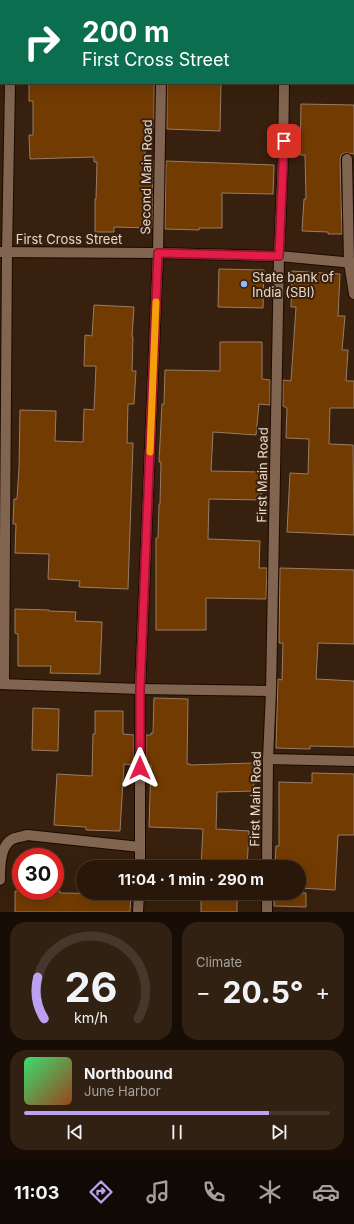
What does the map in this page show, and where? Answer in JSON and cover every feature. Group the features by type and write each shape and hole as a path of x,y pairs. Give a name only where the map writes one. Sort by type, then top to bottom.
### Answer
{"street":[{"path":"10,84 3,252 2,684 140,689 271,691"},
{"name":"Second Main Road","path":"140,860 140,689 158,253 161,84"},
{"name":"First Main Road","path":"267,860 268,759 271,691 279,256 284,84"},
{"path":"347,159 351,263 354,294"},
{"name":"First Cross Street","path":"3,252 158,253 279,256 351,263"},
{"path":"268,759 354,761"},
{"path":"0,880 0,867 4,851 10,840 27,835 140,847"},
{"path":"138,912 139,900"},
{"path":"267,900 267,912"}],"building":[{"path":"29,84 154,84 154,129 145,129 145,161 153,161 152,228 114,227 114,232 95,232 97,162 94,162 94,157 30,159 29,135 33,135 33,101 29,101"},
{"path":"167,84 221,84 220,131 167,129"},
{"path":"301,104 354,105 354,154 344,153 341,155 340,159 342,234 302,231 304,199 306,199 305,155 300,155"},
{"path":"166,161 274,165 273,194 222,193 222,228 199,228 199,230 165,229"},
{"path":"219,269 264,270 263,308 218,307"},
{"path":"292,271 340,274 338,316 345,316 342,350 348,350 346,381 354,381 354,408 330,408 329,444 353,445 354,535 287,532 290,473 308,474 309,439 286,438 287,408 283,406 283,380 291,381 296,307 291,307"},
{"path":"94,305 134,307 132,371 136,371 134,404 128,404 127,443 133,443 128,589 79,587 80,581 48,579 49,554 15,553 16,524 13,524 14,499 17,499 19,468 20,410 56,411 55,441 83,442 84,409 94,410 96,366 84,366 85,335 92,336"},
{"path":"220,342 262,342 262,379 270,380 270,405 259,404 256,435 213,432 211,471 262,472 261,500 209,499 208,539 260,541 259,568 267,568 266,599 206,598 206,630 156,630 156,538 158,538 160,504 161,462 159,462 162,404 164,404 165,370 220,371"},
{"path":"280,568 354,570 354,644 318,643 316,679 354,681 354,747 310,746 310,749 276,748 278,679 282,680 283,643 279,643"},
{"path":"15,609 76,612 75,621 102,622 100,674 50,673 51,666 18,666 18,634 15,633"},
{"path":"154,698 188,699 187,764 253,763 254,791 217,792 216,829 249,831 247,860 201,860 203,829 149,827 151,765 146,765 146,735 151,735 151,733 153,733"},
{"path":"33,708 59,709 58,751 32,750"},
{"path":"95,711 123,711 123,734 134,735 134,765 124,764 120,831 86,830 86,827 54,825 57,774 92,776"},
{"path":"312,773 354,774 354,835 338,835 335,890 306,888 306,860 275,860 276,846 279,846 279,782 312,783"},
{"path":"64,893 76,893 76,900 131,900 130,912 15,912 15,900 64,900"},
{"path":"201,900 237,900 237,912 201,912"},
{"path":"274,900 306,900 306,907 274,906"}],"slow traffic":[{"path":"150,452 156,302"}],"place":[{"name":"State bank of India (SBI)","path":"244,284"}],"route":[{"path":"140,768 140,689 158,253 279,256 284,141"}]}
